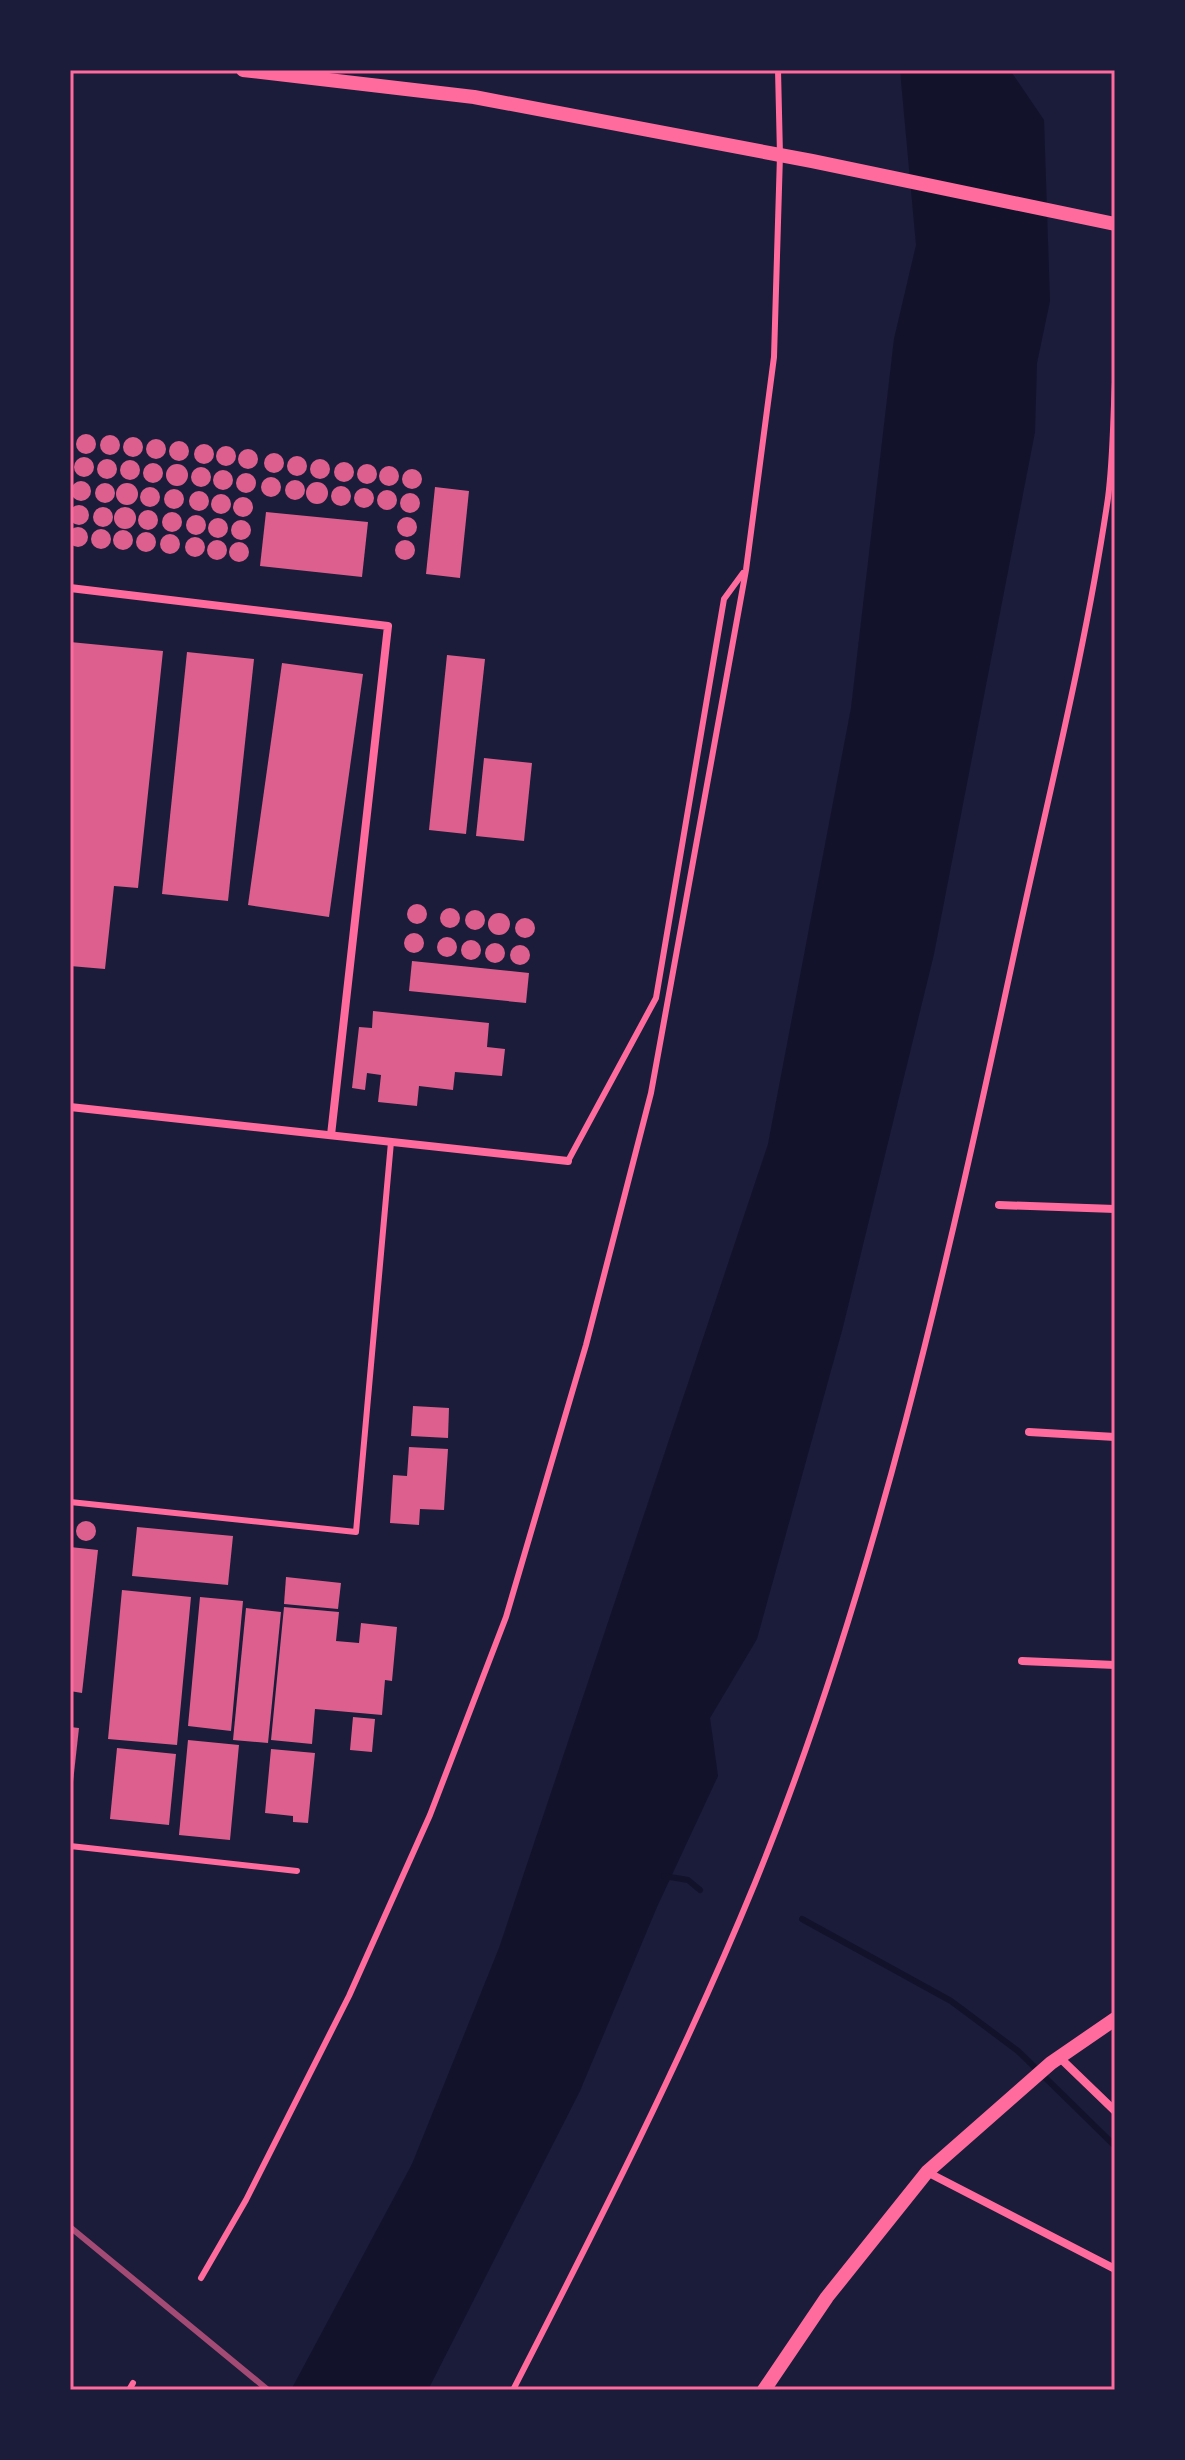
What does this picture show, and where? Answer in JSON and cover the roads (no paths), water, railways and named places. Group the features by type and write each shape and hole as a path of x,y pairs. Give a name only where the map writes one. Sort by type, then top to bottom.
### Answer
{"street":[{"path":"243,70 474,97 812,161 1115,224"},
{"path":"70,588 388,626 331,1135"},
{"path":"70,1107 568,1161"},
{"path":"999,1205 1115,1209"},
{"path":"1029,1432 1115,1437"},
{"path":"1022,1661 1115,1665"},
{"path":"764,2390 827,2297 927,2172 1055,2060 1115,2019"},
{"path":"1055,2060 1115,2111"},
{"path":"927,2172 1115,2269"}],"lane":[{"path":"201,2278 246,2200 349,1996 430,1815 506,1617 586,1345 651,1093 746,570 774,357 780,155 778,70"},
{"path":"513,2390 595,2231 755,1882 816,1712 870,1545 915,1382 1057,760 1108,494 1115,382"},
{"path":"568,1161 656,998 724,599 746,570"},
{"path":"70,1502 356,1532 391,1142"},
{"path":"70,1846 297,1871"}],"waterway":[{"path":"664,1876 688,1880 700,1890"},
{"path":"802,1919 951,2001 1018,2051 1115,2146"}],"railway":[{"path":"70,2227 268,2390"}]}
